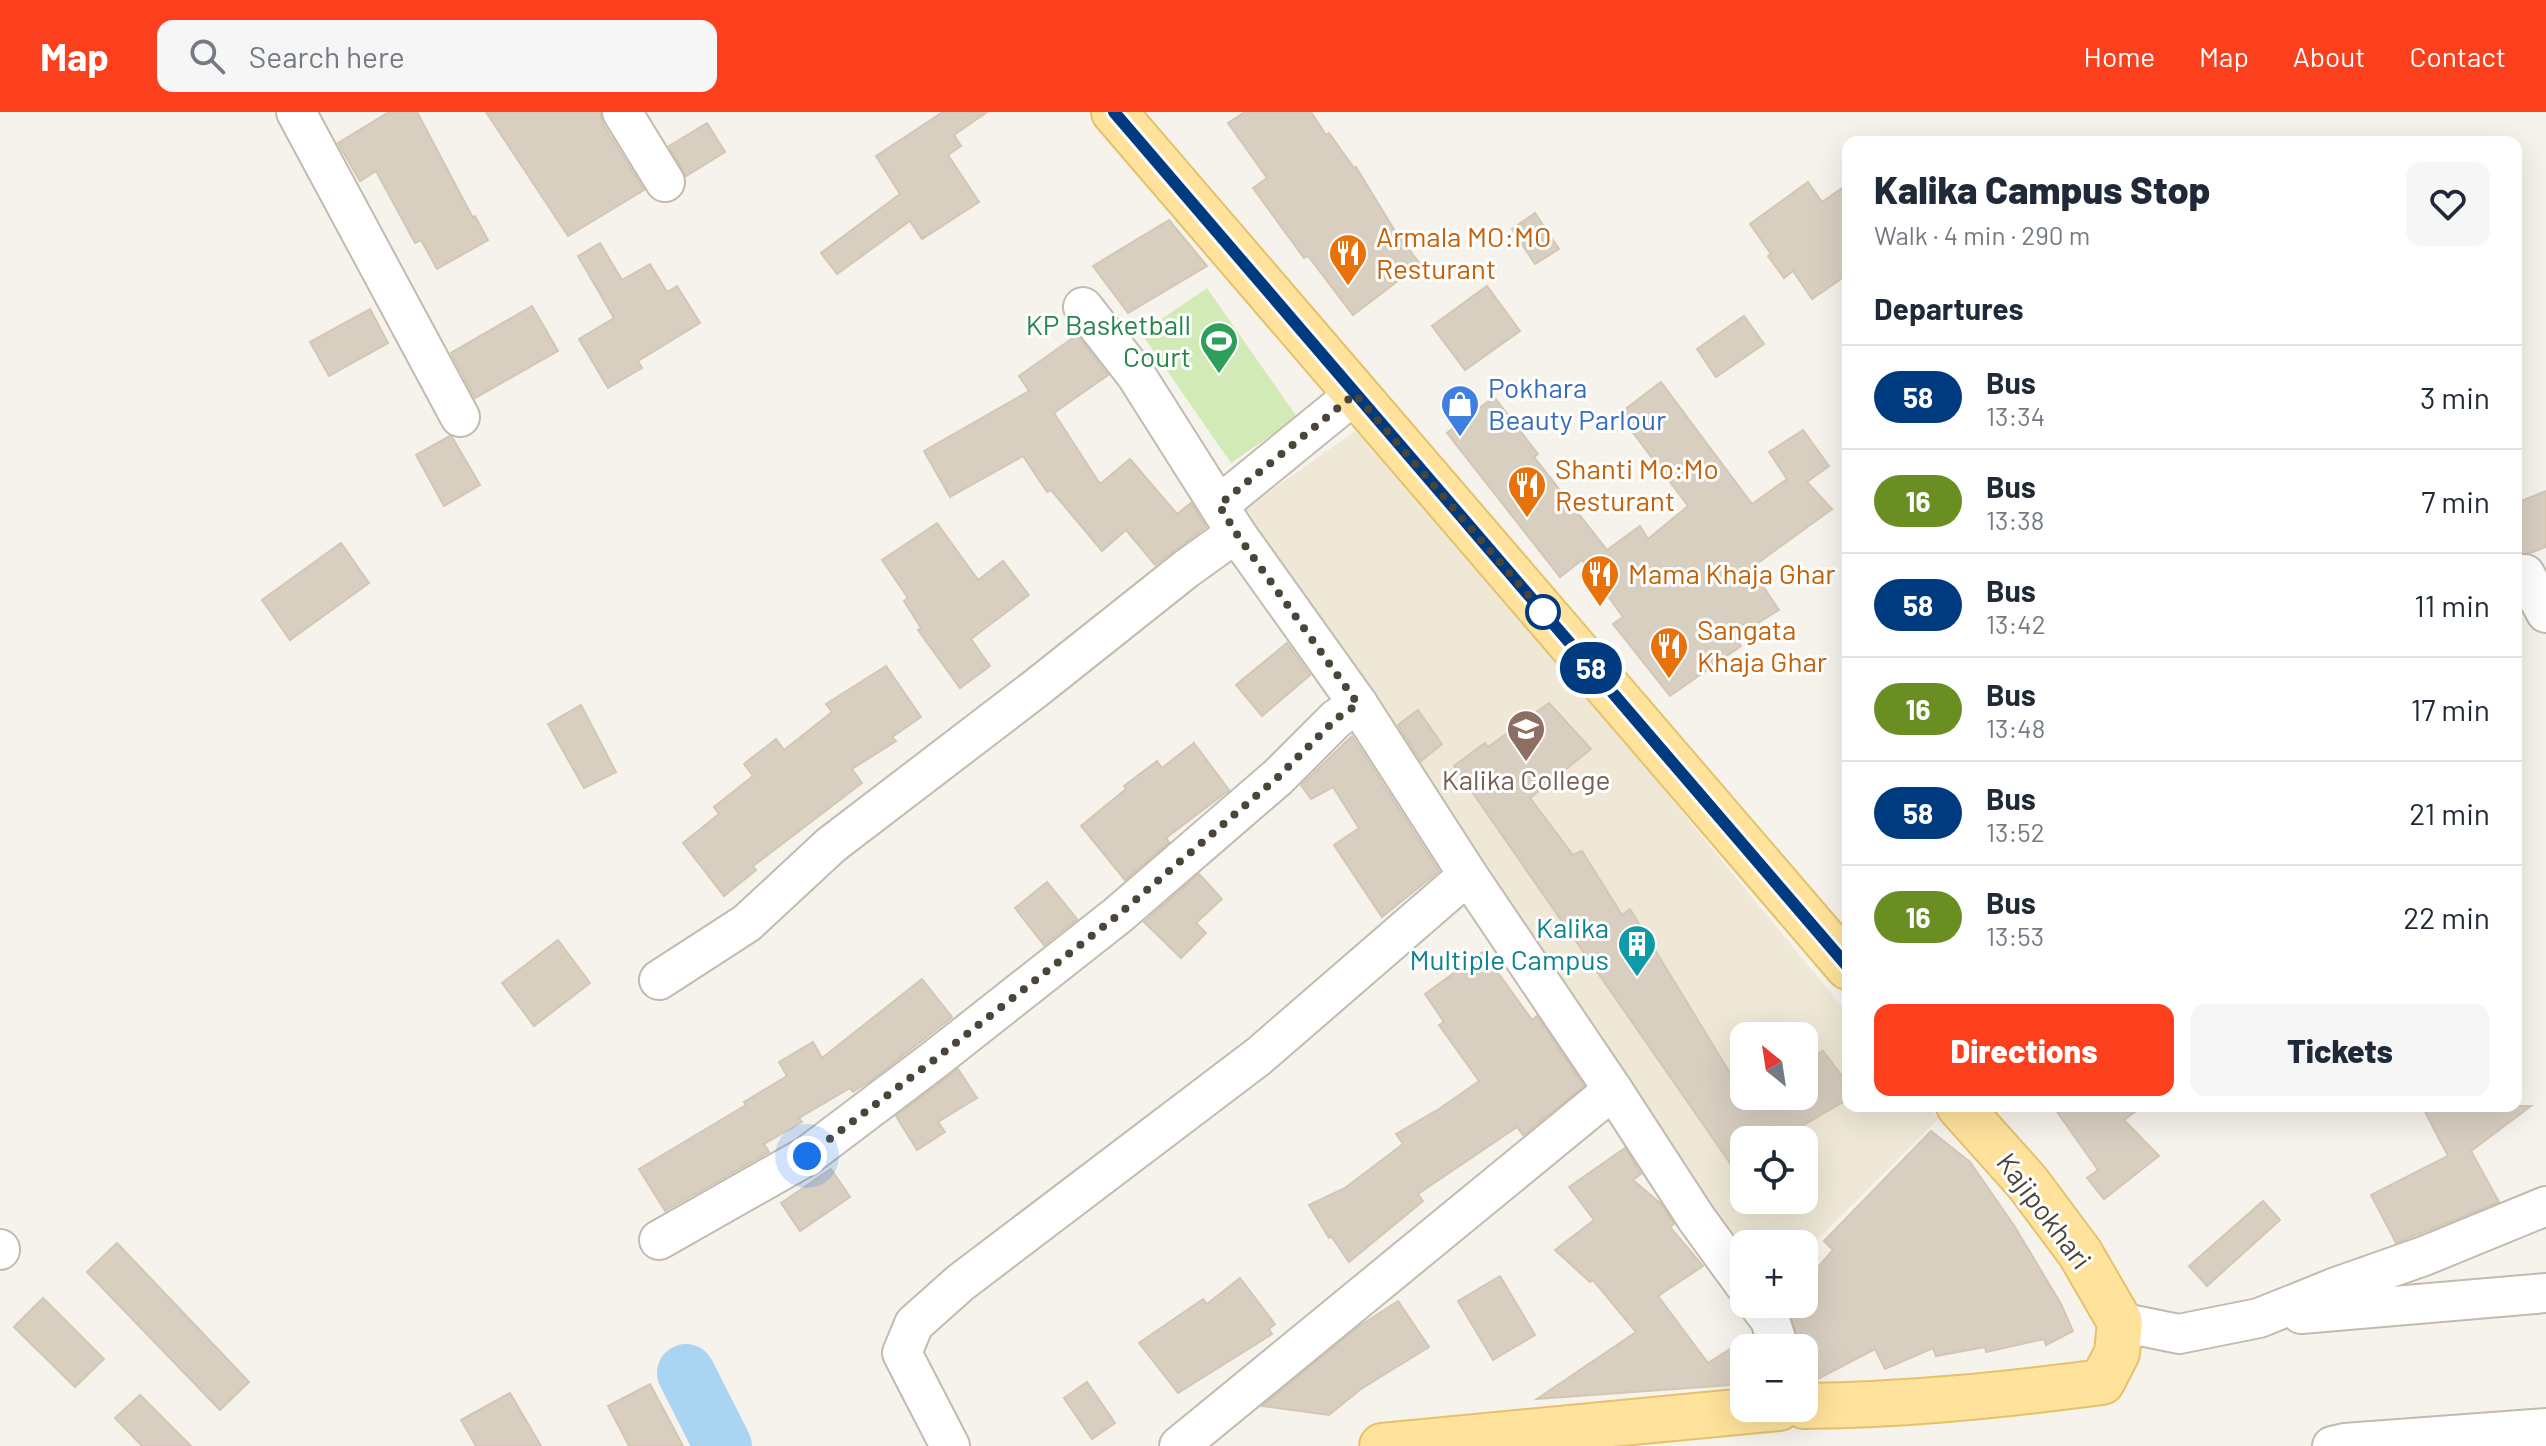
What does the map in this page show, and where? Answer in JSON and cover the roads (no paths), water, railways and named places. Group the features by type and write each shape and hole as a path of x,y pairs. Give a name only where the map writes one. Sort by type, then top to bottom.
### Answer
{"main road":[{"path":"1114,112 1842,960"},
{"name":"Kajipokhari","path":"1964,1112 2027,1182 2080,1253 2120,1322"},
{"path":"1818,1406 1979,1398 2102,1382 2117,1353 2120,1322"},
{"path":"1382,1446 1730,1413"}],"street":[{"path":"296,112 460,417"},
{"path":"622,112 665,182"},
{"path":"1083,307 1136,375 1227,519 1358,704 1468,875 1730,1265"},
{"path":"659,980 747,923 831,845 1186,569 1227,519 1355,394"},
{"path":"2529,573 2546,613"},
{"path":"659,1240 807,1156 934,1060 1118,915 1278,777 1336,719 1358,704"},
{"path":"950,1446 902,1353 914,1324 960,1283 1259,1056 1468,875"},
{"path":"1179,1446 1613,1090"},
{"path":"2259,1318 2546,1206"},
{"path":"2120,1322 2179,1334 2259,1318 2546,1293"},
{"path":"2332,1446 2546,1428"}],"waterway":[{"path":"686,1373 723,1446"}],"place":[{"name":"Armala MO:MO Resturant","path":"1348,287"},
{"name":"KP Basketball Court","path":"1219,375"},
{"name":"Pokhara Beauty Parlour","path":"1460,438"},
{"name":"Shanti Mo:Mo Resturant","path":"1527,519"},
{"name":"Mama Khaja Ghar","path":"1600,608"},
{"name":"Sangata Khaja Ghar","path":"1669,680"},
{"name":"Kalika College","path":"1526,763"},
{"name":"Kalika Multiple Campus","path":"1637,978"}]}
